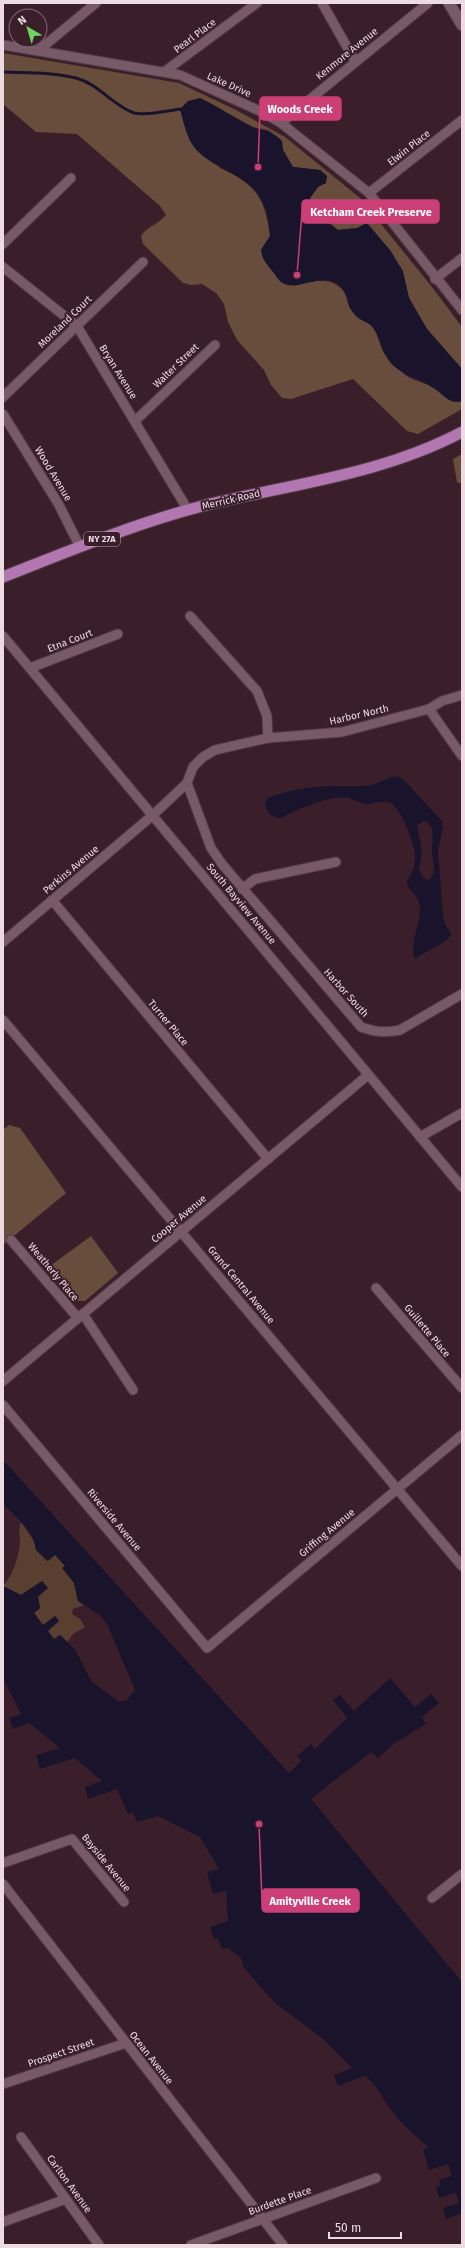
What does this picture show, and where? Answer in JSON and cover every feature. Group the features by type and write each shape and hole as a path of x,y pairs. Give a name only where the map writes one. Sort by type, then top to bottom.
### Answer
{"main road":[{"name":"Merrick Road","path":"3,577 80,546 188,510 375,466 415,453 462,432"}],"street":[{"path":"39,50 96,3"},
{"name":"Pearl Place","path":"164,72 257,3"},
{"path":"322,3 355,61"},
{"name":"Kenmore Avenue","path":"281,123 355,61 428,3"},
{"path":"449,3 462,25"},
{"name":"Lake Drive","path":"3,45 180,75 262,112 281,123 369,194 435,279 462,310"},
{"name":"Elwin Place","path":"369,194 462,120"},
{"path":"3,244 71,178"},
{"path":"435,279 462,258"},
{"name":"Moreland Court","path":"3,397 143,262"},
{"name":"Bryan Avenue","path":"3,267 77,326 188,510"},
{"name":"Walter Street","path":"135,421 215,345"},
{"name":"Wood Avenue","path":"3,414 59,505 80,546"},
{"path":"190,616 257,691 267,716 268,738"},
{"name":"Etna Court","path":"30,668 118,634"},
{"name":"South Bayview Avenue","path":"3,636 462,1187"},
{"name":"Harbor North","path":"153,815 187,783 193,768 203,757 215,750 268,738 342,732 429,709 442,701 462,695"},
{"path":"429,709 462,756"},
{"name":"Harbor South","path":"187,783 212,848 242,889 360,1027 375,1032 400,1030 462,994"},
{"name":"Perkins Avenue","path":"3,942 153,815"},
{"path":"242,889 255,880 336,862"},
{"name":"Turner Place","path":"52,900 268,1159"},
{"name":"Grand Central Avenue","path":"3,1020 182,1231 462,1566"},
{"name":"Cooper Avenue","path":"3,1381 368,1075"},
{"path":"420,1137 462,1113"},
{"name":"Weatherly Place","path":"11,1240 80,1316 133,1390"},
{"name":"Guillette Place","path":"376,1288 462,1388"},
{"name":"Riverside Avenue","path":"3,1406 207,1648"},
{"name":"Griffing Avenue","path":"207,1648 462,1435"},
{"name":"Bayside Avenue","path":"3,1864 72,1839 124,1902"},
{"path":"432,1898 460,1879"},
{"name":"Ocean Avenue","path":"3,1884 283,2245"},
{"name":"Prospect Street","path":"3,2084 126,2043"},
{"name":"Carlton Avenue","path":"21,2137 99,2245"},
{"name":"Burdette Place","path":"191,2245 376,2178"},
{"path":"3,2222 66,2199"}],"shaded area":[{"path":"3,53 179,83 236,110 285,137 360,198 432,287 462,327 462,369 427,329 409,298 402,271 367,223 357,228 338,230 314,211 310,198 318,187 325,183 327,176 320,170 293,167 283,150 282,141 268,130 253,127 200,98 220,168 242,180 257,194 261,202 268,223 270,236 261,250 294,286 307,282 327,281 339,287 345,294 350,309 373,328 384,353 397,367 408,377 430,386 446,398 457,402 462,401 462,409 418,434 407,431 353,379 291,399 282,398 271,385 264,370 237,340 228,322 224,304 216,293 202,284 191,285 183,283 143,244 141,236 143,233 166,215 160,206 77,134 36,132 3,104"},
{"path":"200,98 252,127 271,133 278,137 282,141 283,150 293,167 320,170 327,176 326,183 318,187 310,198 314,211 338,230 357,228 367,223 390,250 403,271 409,298 427,329 462,369 462,401 453,402 434,388 405,374 395,367 387,358 374,329 354,314 345,293 339,285 331,281 322,280 288,285 279,280 262,256 261,250 270,236 266,211 257,193 240,178 211,162 202,155 189,139 180,109 188,101"},
{"path":"462,454 462,484 457,482 453,459"},
{"path":"395,776 403,779 442,821 443,828 438,850 443,915 445,924 451,934 445,941 415,959 413,947 420,916 420,905 409,888 407,881 414,865 415,854 407,828 393,804 384,802 366,804 349,798 333,798 305,807 281,818 270,814 265,803 268,798 303,788 327,786 367,786","holes":["424,821 428,823 432,829 432,853 434,866 433,874 428,880 424,878 419,870 422,852 417,825"]},
{"path":"9,1125 20,1128 66,1193 3,1245 3,1130"},
{"path":"91,1236 118,1273 85,1301 78,1301 50,1266"},
{"path":"3,1460 289,1773 301,1761 297,1756 311,1744 315,1749 347,1718 333,1700 340,1695 354,1711 390,1678 415,1707 431,1694 439,1703 422,1717 426,1724 395,1743 378,1758 371,1752 311,1799 462,1982 462,2213 446,2219 443,2208 459,2203 456,2193 439,2198 436,2187 440,2185 439,2180 452,2176 448,2164 429,2170 423,2150 428,2147 399,2120 369,2079 364,2076 338,2086 334,2075 352,2068 322,2038 274,2002 244,1968 241,1958 228,1948 222,1949 218,1938 214,1939 210,1927 228,1921 226,1891 213,1894 207,1872 219,1869 200,1837 158,1816 137,1822 133,1812 128,1814 117,1789 88,1799 85,1787 102,1781 75,1758 40,1769 36,1755 60,1748 29,1723 13,1729 9,1718 21,1714 3,1678 3,1586 21,1595 42,1581 48,1588 38,1596 40,1608 34,1613 43,1625 55,1616 59,1621 48,1631 54,1639 60,1635 75,1649 91,1681 118,1701 126,1701 135,1690 108,1626 100,1615 78,1601 74,1583 62,1568 65,1566 55,1555 48,1561 36,1550 35,1543 28,1531 19,1519 3,1504"},
{"path":"21,1522 34,1541 36,1550 47,1561 55,1554 65,1566 63,1569 74,1583 78,1601 84,1605 73,1609 72,1614 80,1619 85,1627 73,1634 67,1642 60,1635 55,1640 47,1631 59,1621 55,1616 43,1626 34,1613 40,1608 38,1597 48,1588 42,1581 21,1595 3,1586 10,1577 18,1555 20,1543 19,1530"}],"waterway":[{"path":"3,72 49,74 76,78 92,85 126,110 134,113 151,114 180,109 182,111"}],"place":[{"name":"Woods Creek","path":"258,167"},
{"name":"Ketcham Creek Preserve","path":"297,275"},
{"name":"Amityville Creek","path":"259,1824"}]}
